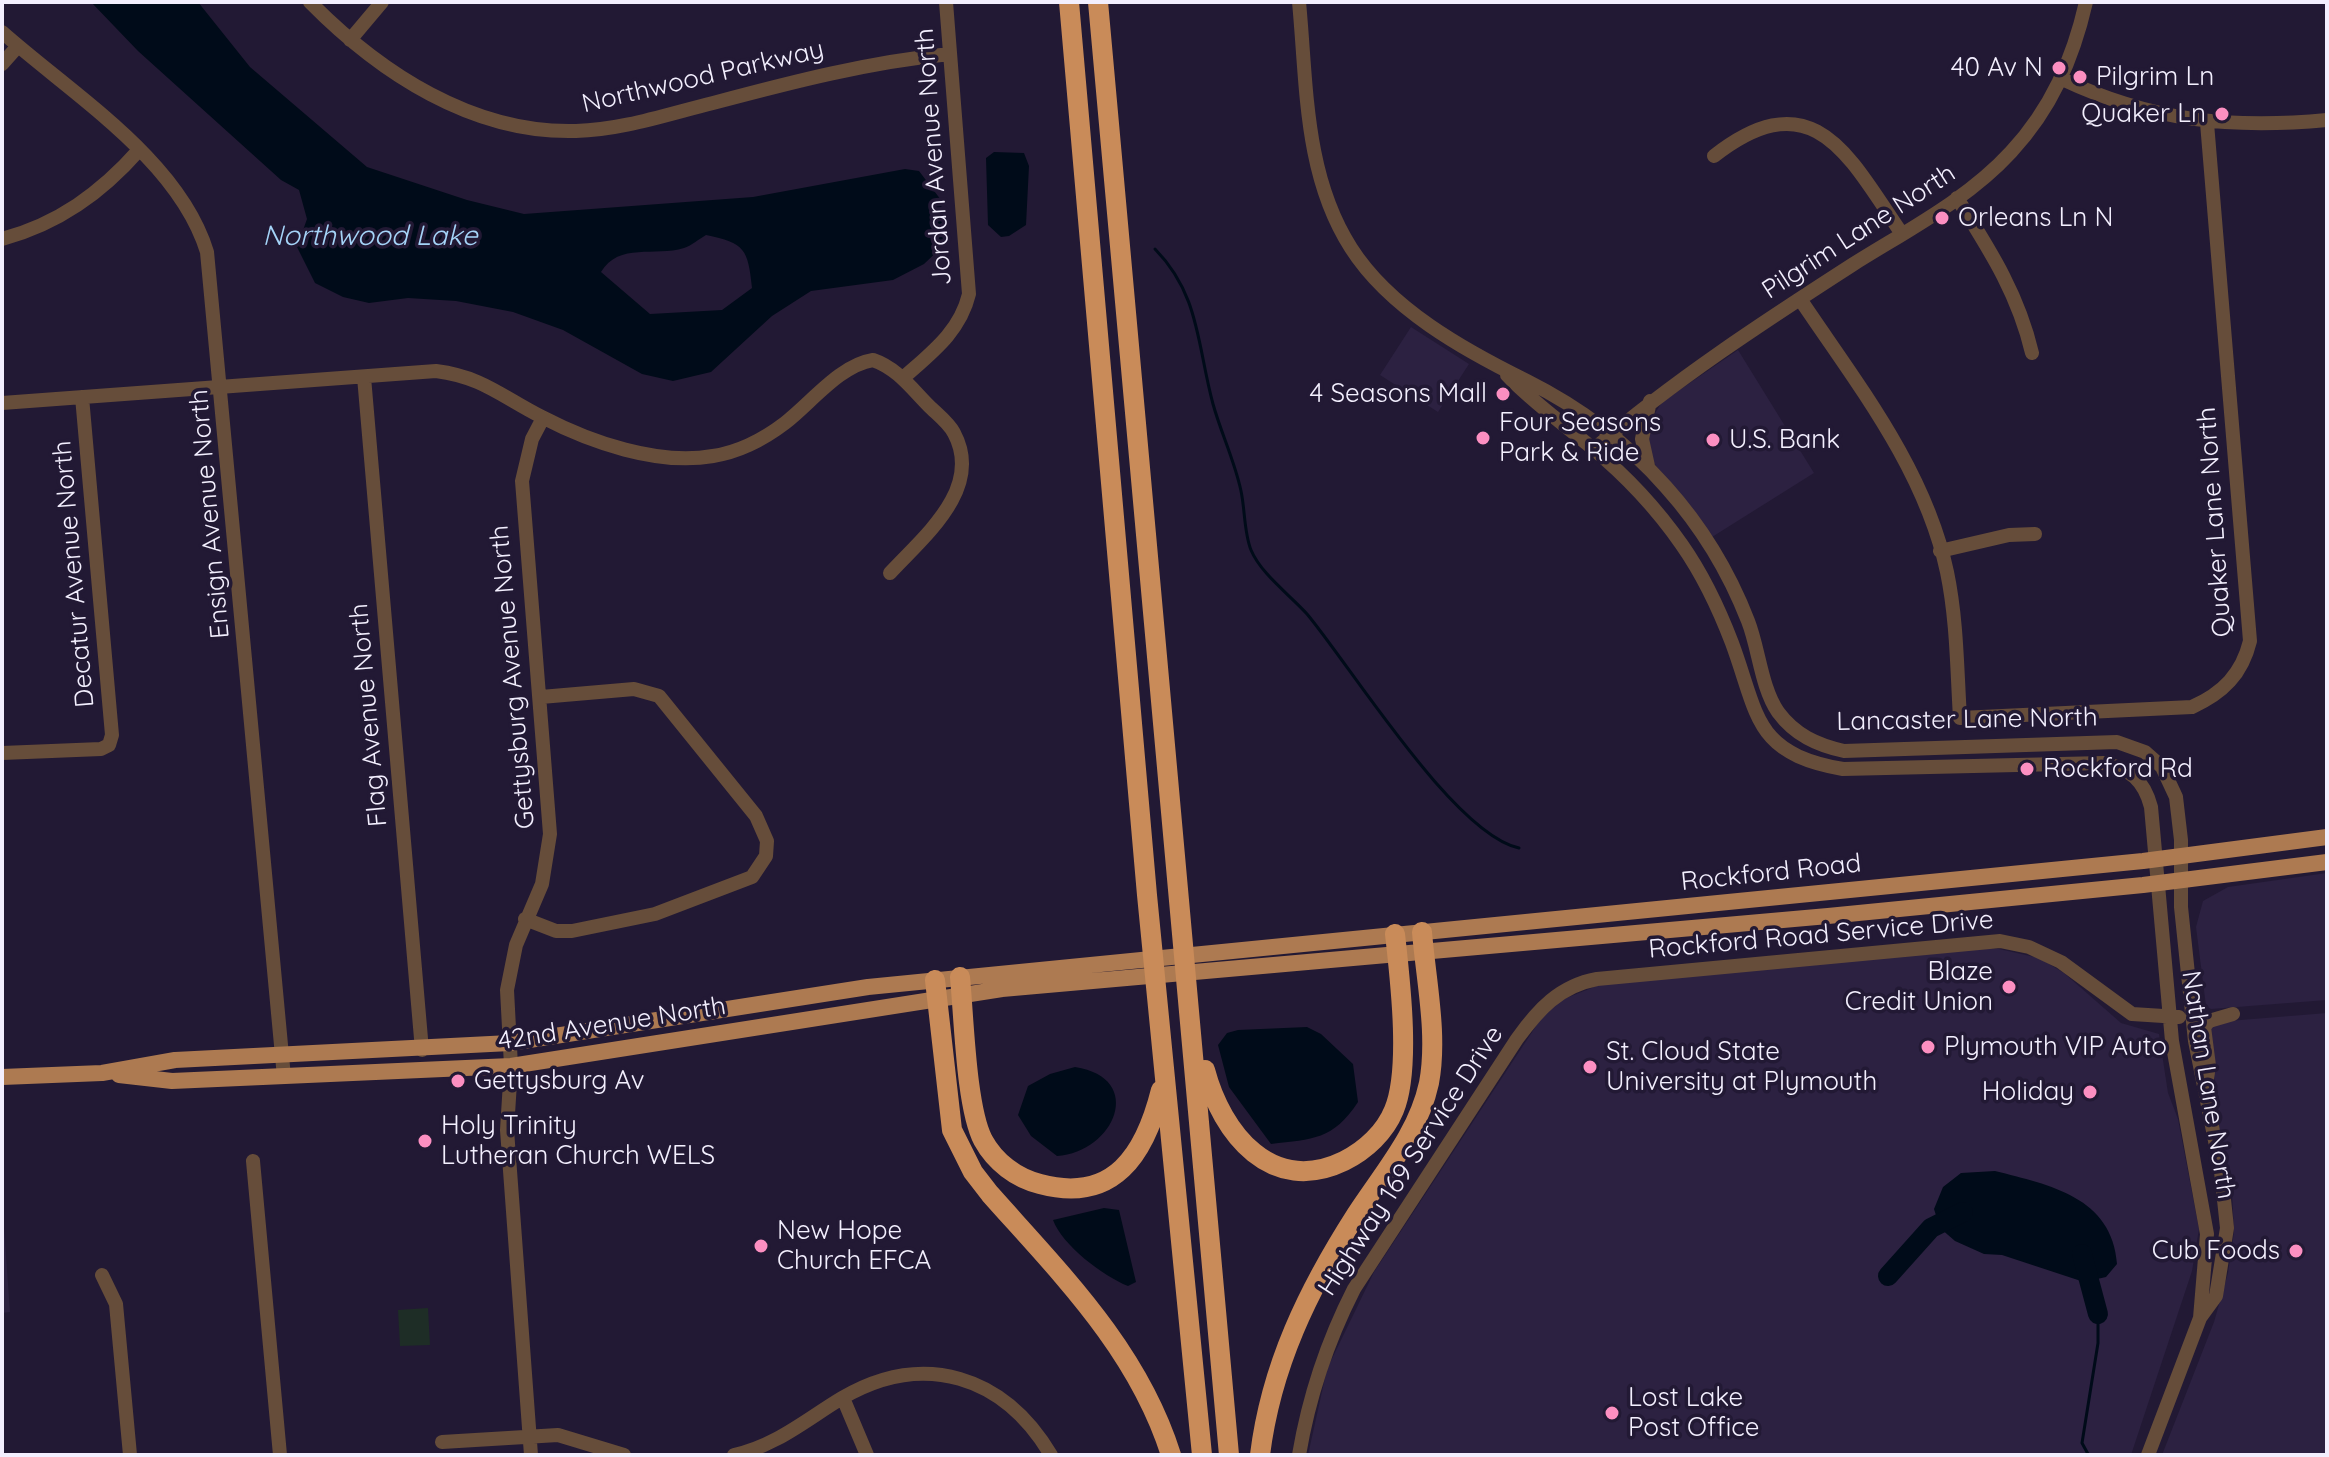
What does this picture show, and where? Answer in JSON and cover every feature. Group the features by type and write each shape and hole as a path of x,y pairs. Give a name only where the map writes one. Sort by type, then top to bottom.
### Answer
{"highway":[{"path":"1069,2 1202,1455"},
{"path":"1098,2 1229,1455"},
{"path":"1260,1455 1280,1362 1306,1300 1417,1123 1433,1052 1422,932"},
{"path":"1194,1042 1218,1111 1230,1131 1251,1149 1270,1164 1293,1170 1328,1168 1341,1162 1376,1137 1390,1118 1399,1095 1402,1077 1396,945"},
{"path":"961,985 979,1131 989,1151 1024,1179 1068,1189 1104,1183 1146,1138 1165,1075"},
{"path":"936,988 952,1130 973,1172 1115,1339 1149,1401 1171,1455"}],"main road":[{"name":"Rockford Road","path":"1126,969 1396,945 1422,932 2157,859 2327,837"},
{"name":"Rockford Road","path":"1396,945 1423,954 2158,884 2327,862"},
{"name":"42nd Avenue North","path":"102,1073 172,1081 511,1066 936,988 1126,969"},
{"name":"42nd Avenue North","path":"2,1077 102,1073 175,1060 422,1050 510,1043 816,994 936,988"}],"street":[{"name":"Northwood Parkway","path":"310,2 350,40 408,82 446,102 517,126 576,131 636,122 859,65 950,54"},
{"path":"350,40 382,2"},
{"name":"Jordan Avenue North","path":"903,378 950,335 965,309 969,294 946,2"},
{"name":"Lancaster Lane North","path":"1299,2 1313,153 1323,194 1335,221 1369,272 1390,294 1504,372 1528,382 1611,434 1650,470 1692,519 1718,560 1748,621 1771,700 1798,733 1818,745 1844,751 2099,741 2131,744 2162,767 2176,797 2180,881"},
{"name":"Pilgrim Lane North","path":"1594,449 1650,401 1957,198 2010,153 2033,126 2062,79 2086,2"},
{"name":"Ensign Avenue North","path":"2,32 169,178 199,225 213,281 284,1077"},
{"path":"2,64 18,46"},
{"path":"2062,79 2116,102 2207,123 2242,125 2327,120"},
{"path":"1714,156 1754,129 1789,123 1808,127 1840,146 1902,234"},
{"name":"Quaker Lane North","path":"1940,551 1952,604 1960,718 2192,707 2225,689 2246,658 2251,622 2207,123"},
{"path":"2,239 50,222 78,206 139,150"},
{"path":"1957,198 2005,273 2017,299 2032,353"},
{"path":"1800,299 1903,457 1920,492 1940,551 1995,537 2035,534"},
{"path":"2,403 436,371 481,380 543,418 593,438 662,457 713,456 762,439 862,362 884,364 903,378 954,432 962,468 951,504 890,573"},
{"name":"Lancaster Lane North","path":"1504,372 1523,392 1594,449 1661,517 1708,588 1732,645 1750,706 1761,725 1792,754 1810,763 1843,769 2016,768 2086,763 2126,768 2139,780 2148,795 2157,859"},
{"name":"Flag Avenue North","path":"364,377 422,1050"},
{"name":"Decatur Avenue North","path":"2,753 101,749 109,745 112,735 82,397"},
{"path":"1650,401 1642,439 1650,470"},
{"name":"Gettysburg Avenue North","path":"531,1455 507,1130 511,1066 507,990 525,919 542,884 550,834 522,481 532,439 543,418"},
{"path":"525,919 556,931 626,922 741,884 760,868 767,841 756,816 667,703 651,691 634,689 541,697"},
{"name":"Nathan Lane North","path":"2157,859 2170,1018 2207,1234 2200,1318"},
{"name":"Nathan Lane North","path":"2148,1455 2200,1318 2216,1296 2227,1228 2221,1171 2204,1098 2192,1017 2180,881"},
{"name":"Rockford Road Service Drive","path":"1555,995 1597,979 2000,941 2029,947 2061,962 2132,1014 2192,1017"},
{"name":"Highway 169 Service Drive","path":"1299,1455 1314,1386 1333,1332 1354,1289 1517,1039 1543,1005 1555,995"},
{"path":"2190,996 2204,1009 2233,1014 2209,1021 2204,1027 2209,1066 2204,1098"},
{"path":"253,1161 280,1455"},
{"path":"102,1275 116,1304 130,1455"},
{"path":"734,1455 775,1441 867,1386 916,1374 965,1380 1009,1403 1028,1420 1051,1455"},
{"path":"843,1398 867,1455"},
{"path":"442,1442 529,1435 573,1438 624,1455"}],"shaded area":[{"path":"1411,327 1469,364 1438,412 1380,375"},
{"path":"1738,350 1814,473 1712,537 1650,458 1646,443 1649,423 1662,402"},
{"path":"2327,873 2327,1000 2211,1009 2206,1006 2196,927 2203,901 2228,887"},
{"path":"1999,949 2039,958 2064,973 2121,1023 2159,1034 2168,1093 2178,1119 2199,1229 2192,1271 2131,1455 1308,1455 1327,1369 1374,1272 1542,1017 1559,1001 1599,985"},
{"path":"2327,1013 2327,1455 2162,1455 2214,1322 2228,1273 2234,1232 2232,1192 2214,1111 2215,1084 2207,1029 2216,1022"},
{"path":"2,1199 10,1312 2,1313"}],"green space":[{"path":"428,1308 430,1345 400,1346 398,1310"}],"water":[{"name":"Northwood Lake","path":"91,2 198,2 250,67 367,167 467,200 524,214 753,197 905,169 919,171 941,200 944,245 924,264 893,280 811,291 772,316 711,372 673,381 642,374 563,330 513,312 456,301 408,298 369,303 343,297 315,283 297,247 307,219 299,190 281,180 138,51","holes":["706,235 737,245 749,264 752,288 722,310 650,314 601,272 617,257 684,248"]},
{"path":"994,152 1024,153 1029,166 1026,225 1009,236 1001,237 988,225 986,158"},
{"path":"1307,1027 1321,1034 1353,1064 1358,1102 1331,1131 1310,1139 1271,1144 1229,1087 1218,1045 1227,1033 1238,1030"},
{"path":"1075,1067 1097,1074 1110,1085 1116,1099 1114,1114 1107,1129 1094,1142 1077,1151 1057,1156 1031,1136 1018,1115 1028,1086 1050,1074"},
{"path":"1995,1171 2056,1189 2091,1209 2104,1223 2113,1241 2117,1264 2106,1277 2084,1282 2002,1255 1984,1254 1955,1241 1940,1228 1934,1209 1943,1187 1961,1173"},
{"path":"1104,1208 1119,1210 1136,1282 1128,1286 1084,1259 1065,1239 1053,1220"}],"waterway":[{"path":"1155,249 1170,266 1189,303 1213,404 1238,480 1247,536 1256,559 1307,614 1435,782 1493,836 1519,848"},
{"path":"1888,1276 1931,1228 1963,1212"},
{"path":"2082,1254 2098,1314"},
{"path":"2088,1454 2082,1443 2098,1343 2098,1314"}],"place":[{"name":"40 Av N","path":"2059,68"},
{"name":"Pilgrim Ln","path":"2080,77"},
{"name":"Quaker Ln","path":"2222,114"},
{"name":"Orleans Ln N","path":"1942,218"},
{"name":"4 Seasons Mall","path":"1503,394"},
{"name":"Four Seasons Park & Ride","path":"1483,438"},
{"name":"U.S. Bank","path":"1713,440"},
{"name":"Rockford Rd","path":"2027,769"},
{"name":"Blaze Credit Union","path":"2009,987"},
{"name":"Plymouth VIP Auto","path":"1928,1047"},
{"name":"St. Cloud State University at Plymouth","path":"1590,1067"},
{"name":"Gettysburg Av","path":"458,1081"},
{"name":"Holiday","path":"2090,1092"},
{"name":"Holy Trinity Lutheran Church WELS","path":"425,1141"},
{"name":"New Hope Church EFCA","path":"761,1246"},
{"name":"Cub Foods","path":"2296,1251"},
{"name":"Lost Lake Post Office","path":"1612,1413"}]}
